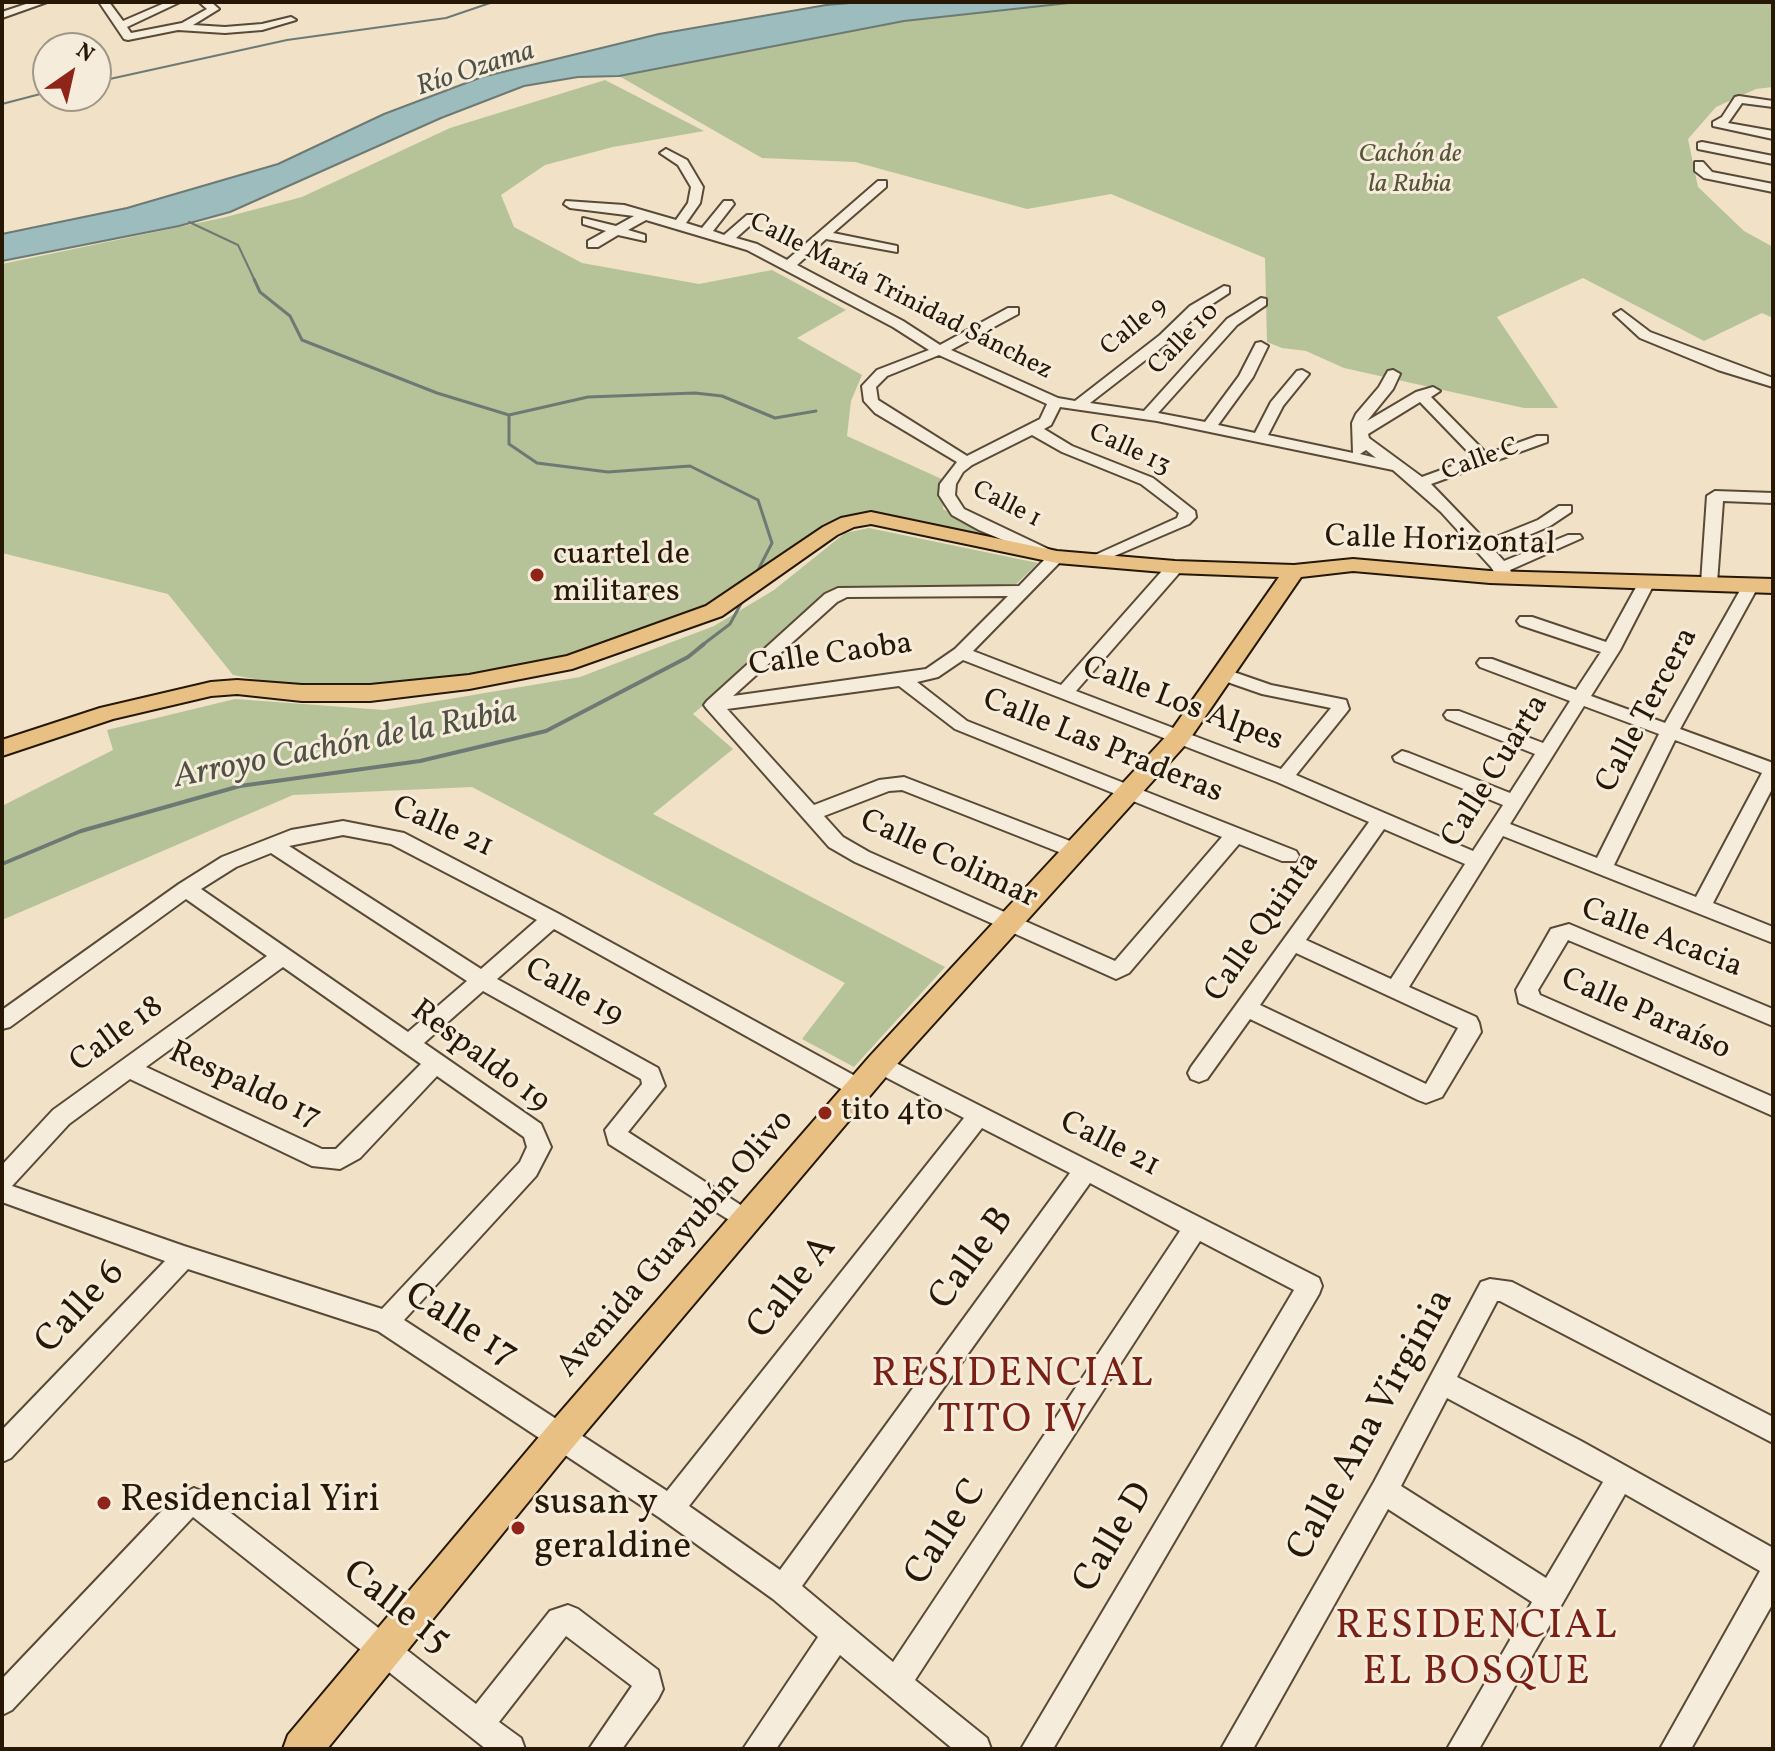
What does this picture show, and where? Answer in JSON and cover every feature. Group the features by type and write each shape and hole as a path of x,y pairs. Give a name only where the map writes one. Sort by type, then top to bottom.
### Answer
{"main road":[{"name":"Calle Horizontal","path":"2,748 108,713 211,689 237,687 302,693 370,693 499,677 572,662 714,611 830,531 848,522 871,518 1057,557 1175,567 1294,571 1353,565 1646,584 1762,586"},
{"name":"Avenida Guayubín Olivo","path":"302,1749 561,1436 880,1064 1179,737 1294,571"}],"street":[{"path":"3,12 13,2"},
{"path":"122,2 106,5 128,37 180,27 229,30 291,20"},
{"path":"121,26 175,2"},
{"path":"180,27 214,9 204,2"},
{"path":"3,12 37,3"},
{"path":"229,30 247,15"},
{"path":"1722,122 1739,99 1773,104"},
{"path":"1722,122 1773,128"},
{"path":"1722,122 1773,135"},
{"path":"1702,146 1773,160"},
{"path":"666,153 683,163 697,187 694,203 680,223"},
{"path":"1699,165 1701,171 1708,175 1773,188"},
{"path":"788,266 882,184"},
{"name":"Calle María Trinidad Sánchez","path":"570,204 647,214 728,238 898,324 939,350 1055,402 1148,415 1399,467"},
{"path":"706,231 728,204"},
{"path":"593,244 647,214"},
{"path":"728,238 751,218"},
{"path":"587,221 640,238"},
{"path":"823,235 892,249"},
{"name":"Calle 9","path":"1079,405 1165,338 1195,309 1224,290"},
{"name":"Calle 10","path":"1148,415 1232,322 1261,302"},
{"path":"967,462 880,410 867,393 873,379 882,373 960,342 1013,311"},
{"path":"1621,314 1645,335 1723,367 1773,383"},
{"path":"1209,427 1246,377 1261,346"},
{"path":"1260,437 1276,405 1302,374"},
{"path":"1356,458 1363,414 1386,389 1393,374"},
{"path":"1361,436 1427,393 1484,460"},
{"name":"Calle 1","path":"1055,402 1046,422 1035,430 957,469 948,484 947,495 958,512 985,527 1057,557"},
{"name":"Calle 13","path":"1035,430 1067,449 1147,481 1187,511 1188,517 1183,521 1092,560"},
{"name":"Calle María Trinidad Sánchez","path":"1361,436 1420,483 1484,548 1503,573"},
{"name":"Calle C","path":"1420,483 1542,439"},
{"path":"1709,583 1715,496 1773,498"},
{"path":"1484,548 1544,523 1565,509"},
{"path":"1503,573 1574,538"},
{"name":"Calle Caoba","path":"713,705 903,680 932,673 961,653 1057,557"},
{"path":"1064,693 1175,567"},
{"name":"Calle Cuarta","path":"1396,989 1611,650 1646,584"},
{"name":"Calle Tercera","path":"1603,866 1670,731 1762,586"},
{"path":"713,705 831,598 844,592 1021,591"},
{"path":"1526,621 1611,650"},
{"name":"Calle Los Alpes","path":"961,653 1284,777 1477,861"},
{"path":"1486,663 1773,770 1701,906"},
{"path":"1222,674 1268,690 1340,704 1340,709 1284,777"},
{"name":"Calle Las Praderas","path":"903,680 961,725 1289,856"},
{"name":"Calle Colimar","path":"713,705 836,842 862,857 1116,971 1236,834"},
{"path":"1453,715 1545,751"},
{"path":"1402,757 1514,802"},
{"path":"810,814 886,785 904,783 1076,851"},
{"name":"Calle Quinta","path":"1199,1073 1381,819"},
{"path":"1498,827 1773,935"},
{"name":"Calle 21","path":"2,1021 186,889 229,862 298,835 343,828 397,838 552,919 860,1089"},
{"name":"Calle 19","path":"271,844 483,981 650,1074 654,1086 616,1130 617,1137 745,1220"},
{"name":"Respaldo 19","path":"186,889 533,1131 539,1147 528,1169 386,1322"},
{"path":"410,1043 552,919"},
{"name":"Calle Acacia","path":"1542,963 1558,934 1569,932 1773,1018"},
{"path":"1247,1008 1430,1094 1471,1026 1293,943"},
{"name":"Calle 18","path":"2,1181 45,1130 283,956"},
{"name":"Calle Paraíso","path":"1542,963 1527,990 1527,997 1532,1001 1773,1107"},
{"name":"Respaldo 17","path":"127,1068 320,1159 340,1159 352,1151 437,1062"},
{"name":"Calle 21","path":"880,1064 1310,1286"},
{"name":"Calle A","path":"670,1509 979,1115"},
{"name":"Calle B","path":"783,1589 1086,1170"},
{"name":"Calle 17","path":"2,1192 184,1257 386,1322 670,1509 783,1589 976,1749"},
{"name":"Calle C","path":"896,1683 1196,1227"},
{"name":"Calle 6","path":"2,1449 184,1257"},
{"name":"Calle D","path":"1036,1749 1310,1286"},
{"name":"Calle Ana Virginia","path":"1236,1749 1384,1491 1490,1290 1498,1288 1773,1431"},
{"path":"1443,1383 1773,1563"},
{"path":"1462,1749 1548,1596 1620,1477"},
{"path":"1384,1491 1548,1596"},
{"name":"Calle 15","path":"2,1700 185,1506 194,1501 510,1749"},
{"path":"1675,1749 1773,1575"},
{"path":"479,1723 560,1621 568,1619 648,1680 648,1689 604,1749"},
{"path":"758,1749 838,1633"}],"green space":[{"name":"Cachón de la Rubia","path":"1078,2 1773,2 1773,87 1756,89 1716,107 1688,139 1698,187 1744,231 1773,247 1773,318 1762,313 1704,341 1583,278 1497,317 1558,408 1524,408 1344,368 1306,351 1282,348 1267,342 1265,258 1111,194 1027,209 855,162 762,158 619,76 904,21"},
{"path":"605,80 704,131 613,147 545,165 501,195 514,227 582,263 699,284 772,270 846,310 797,338 862,375 851,401 847,436 946,481 943,509 1010,545 878,514 851,515 825,527 716,609 574,660 366,692 287,685 233,675 168,594 2,553 2,264 222,218 302,197 450,128"},
{"path":"869,528 1038,563 1012,588 842,586 693,714 733,749 653,814 945,967 854,1067 802,1039 845,983 472,787 293,795 2,920 2,806 113,750 107,730 235,699 384,710 580,677 714,626 774,590 845,533"}],"water":[{"name":"Río Ozama","path":"862,2 1078,2 904,21 619,76 578,77 524,86 441,118 230,212 179,226 2,261 2,234 127,208 278,164 384,114 482,77 659,34 826,5"}],"waterway":[{"path":"112,78 287,40 446,18 493,2"},
{"path":"2,104 32,96"},
{"name":"Arroyo Cachón de la Rubia","path":"189,222 238,245 255,281"},
{"name":"Arroyo Cachón de la Rubia","path":"254,279 260,292 290,316 302,340 437,393 509,415"},
{"name":"Arroyo Cachón de la Rubia","path":"509,415 588,397 695,393 722,396 775,418 816,411"},
{"name":"Arroyo Cachón de la Rubia","path":"509,415 509,444 537,463 608,472 690,466 758,500 772,543 755,576"},
{"name":"Arroyo Cachón de la Rubia","path":"701,646 730,624 744,598"},
{"name":"Arroyo Cachón de la Rubia","path":"2,864 81,831 240,786 420,761 546,731 688,657 704,644"}],"place":[{"name":"cuartel de militares","path":"537,575"},
{"name":"tito 4to","path":"825,1113"},
{"name":"Residencial Yiri","path":"104,1503"},
{"name":"susan y geraldine","path":"518,1528"}],"district":[{"name":"RESIDENCIAL TITO IV","path":"1013,1401"},
{"name":"RESIDENCIAL EL BOSQUE","path":"1477,1653"}]}
